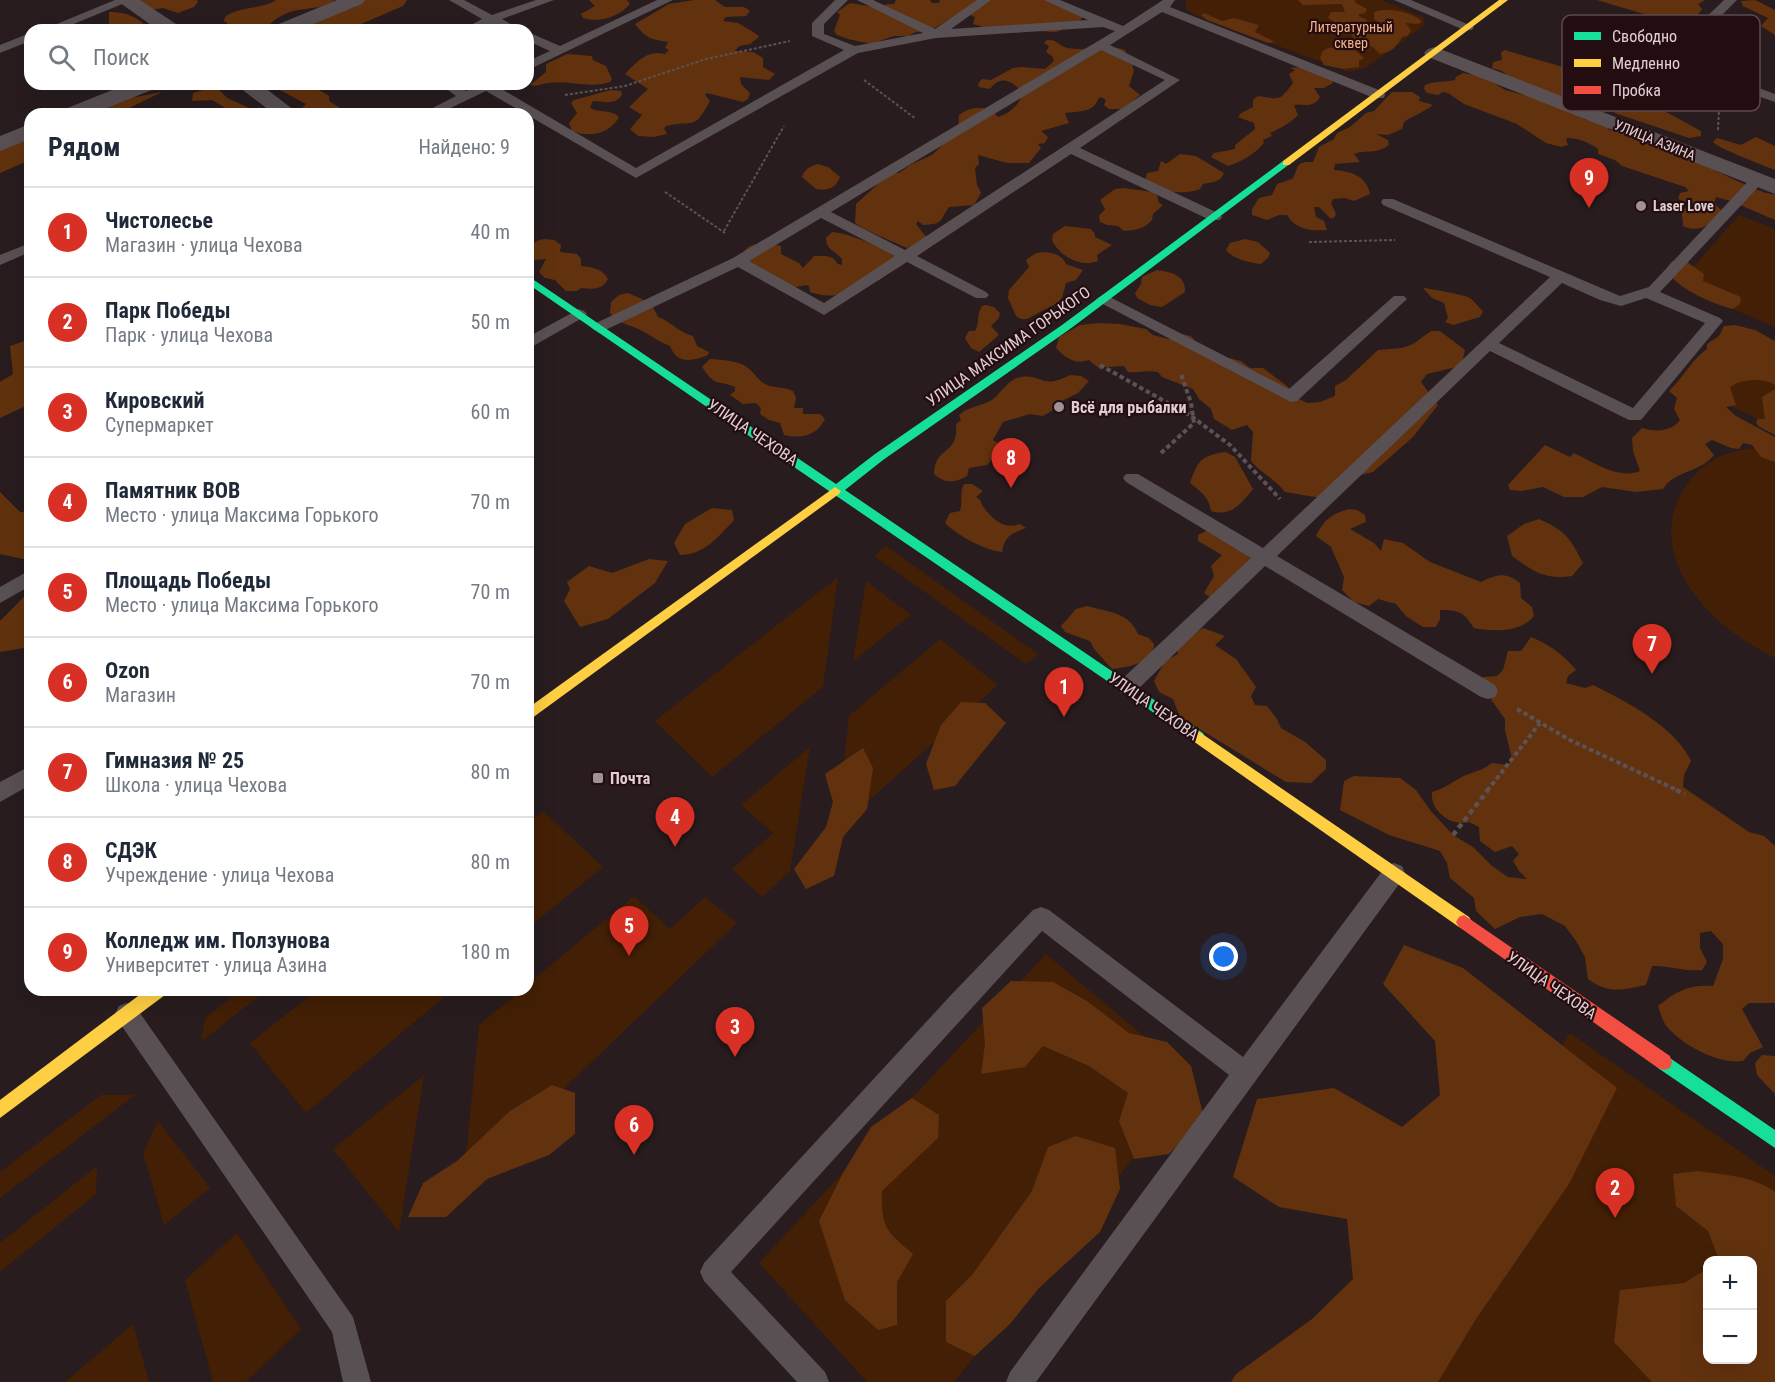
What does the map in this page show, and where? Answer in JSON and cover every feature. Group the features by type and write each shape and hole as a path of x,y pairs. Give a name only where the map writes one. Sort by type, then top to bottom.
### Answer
{"main road":[{"name":"УЛИЦА МАКСИМА ГОРЬКОГО","path":"534,712 879,457 1104,299 1504,0"},
{"name":"УЛИЦА ЧЕХОВА","path":"534,283 839,488 1775,1140"},
{"path":"0,1110 151,996"}],"street":[{"path":"126,0 163,24"},
{"path":"296,24 354,0"},
{"name":"УЛИЦА АЗИНА","path":"1435,53 1562,103"},
{"path":"88,108 131,90"},
{"path":"254,90 280,108"},
{"name":"УЛИЦА АЗИНА","path":"1582,111 1766,184"},
{"path":"0,144 24,134"}],"lane":[{"path":"64,24 126,0"},
{"path":"455,0 502,24"},
{"path":"481,24 548,0"},
{"path":"534,63 667,0"},
{"path":"842,0 818,23 818,36 854,50"},
{"path":"864,0 936,34"},
{"path":"936,34 985,0"},
{"path":"1050,0 1124,31"},
{"path":"599,328 738,261 1101,45 1172,0"},
{"path":"1400,0 1468,27"},
{"path":"1716,15 1731,0"},
{"path":"1160,8 1379,95"},
{"path":"534,114 636,174 854,50 936,34 1104,23"},
{"path":"0,49 24,39"},
{"path":"534,39 561,51"},
{"path":"738,261 824,310 1174,80 1101,45"},
{"path":"456,90 465,96"},
{"path":"440,108 478,90"},
{"path":"496,90 524,108"},
{"path":"1760,93 1775,98"},
{"path":"1070,148 1215,217"},
{"path":"1388,202 1605,297 1621,301 1654,290 1766,184"},
{"path":"821,212 981,295"},
{"path":"0,260 24,250"},
{"path":"1127,687 1560,276"},
{"path":"1488,344 1635,416 1715,321 1648,293"},
{"path":"1104,299 1291,397 1399,299"},
{"path":"534,340 579,314"},
{"path":"1132,478 1488,691"},
{"path":"0,596 24,581"},
{"path":"0,794 24,779"},
{"path":"1020,1382 1394,873"},
{"path":"815,1382 713,1272 959,1003 1041,917 1245,1073"},
{"path":"127,1014 344,1326 357,1382"}],"path":[{"path":"504,96 551,97 625,86 706,59 818,36"},
{"path":"836,60 943,139"},
{"path":"694,282 814,73"},
{"path":"636,174 724,230 738,261"},
{"path":"1309,242 1403,239 1438,223"},
{"path":"1152,324 1180,370 1191,404 1191,416 1194,423 1161,453"},
{"path":"1101,365 1191,416 1230,445 1274,494 1304,518"},
{"path":"1488,691 1570,740 1685,794"},
{"path":"1453,835 1540,723"}],"green space":[{"name":"Литературный сквер","path":"1186,0 1381,0 1423,17 1425,25 1367,67 1349,72 1194,15 1186,9"},
{"path":"1739,215 1775,229 1775,327 1705,297 1681,281"},
{"path":"1747,360 1775,372 1775,415 1768,424 1715,399"},
{"path":"1747,449 1775,450 1775,658 1734,633 1707,610 1684,579 1672,544 1671,526 1675,507 1684,489 1696,473 1719,457"},
{"path":"886,546 1038,654 1026,664 874,556"},
{"path":"838,577 823,687 712,777 655,721"},
{"path":"866,581 911,615 853,661"},
{"path":"940,639 998,685 837,829 849,716"},
{"path":"810,747 790,871 762,897 732,869 773,833 741,805"},
{"path":"543,811 603,867 534,923 534,818"},
{"path":"634,896 670,929 705,897 737,923 463,1185 479,1025 514,996 534,996 534,979"},
{"path":"1046,954 1196,1080 954,1382 867,1382 759,1263"},
{"path":"233,996 259,996 201,1042 205,1018"},
{"path":"309,996 443,996 306,1113 250,1043"},
{"path":"1570,1033 1775,1176 1775,1382 1354,1382"},
{"path":"424,1075 399,1232 333,1149"},
{"path":"101,1095 135,1095 0,1198 0,1172"},
{"path":"158,1121 210,1188 164,1225 143,1153"},
{"path":"97,1166 96,1194 0,1272 0,1243"},
{"path":"237,1233 301,1329 246,1382 213,1382 185,1280"},
{"path":"133,1324 149,1382 65,1382"}],"shaded area":[{"path":"121,0 197,0 198,2 194,7 178,13 163,8 144,11"},
{"path":"276,0 335,0 326,5 283,15 271,24 228,24 224,21 225,17 230,14"},
{"path":"363,0 407,0 403,6 361,24 314,24 330,14 360,4"},
{"path":"589,0 627,0 630,4 615,15 596,20 583,18 581,14 595,6"},
{"path":"694,0 715,0 725,7 744,7 750,11 746,16 726,17 723,21 738,23 758,35 759,37 750,44 739,46 735,51 753,52 763,58 763,67 775,74 769,80 740,77 741,84 750,93 748,99 743,102 707,93 705,95 710,101 696,121 666,126 664,128 667,134 654,137 638,136 630,129 642,115 629,107 648,89 625,74 647,55 665,54 669,50 665,48 668,42 649,38 635,24 669,4"},
{"path":"896,0 930,0 932,3 939,3 940,0 1060,0 1084,15 1080,21 1062,26 1062,30 1056,32 987,28 973,24 975,17 970,15 954,16 930,31 916,32 908,36 894,36 871,44 848,39 837,35 834,31 840,15 837,12 850,3 880,8 887,4 894,4"},
{"path":"1298,0 1356,0 1354,2 1367,9 1359,16 1367,20 1367,24 1378,29 1393,30 1374,19 1374,12 1379,11 1393,10 1407,13 1422,22 1406,23 1411,31 1407,36 1402,37 1390,50 1380,54 1373,47 1358,43 1351,34 1343,33 1328,18 1331,12 1345,12 1342,4 1303,5"},
{"path":"1597,0 1705,0 1698,4 1702,9 1697,15 1644,14"},
{"path":"1755,0 1775,10 1775,35 1761,26 1768,18 1743,6 1741,1"},
{"path":"109,12 132,16 143,24 109,24"},
{"path":"1204,13 1222,21 1234,18 1259,25 1255,32 1275,42 1268,43 1207,20 1201,15"},
{"path":"1047,40 1075,49 1111,47 1125,50 1127,55 1136,62 1132,65 1134,71 1129,86 1140,95 1123,109 1109,109 1104,105 1106,100 1101,97 1089,109 1065,113 1069,123 1041,131 1048,137 1045,143 1038,144 1041,148 1029,163 1007,163 978,155 979,164 975,168 977,185 981,193 974,205 949,207 940,221 935,224 923,225 918,221 916,224 927,238 907,248 855,223 856,204 891,172 899,173 932,155 958,130 959,115 969,109 985,108 998,117 1014,108 1022,92 1014,84 1002,81 990,89 979,87 978,84 982,79 991,80 1013,68 1045,69 1054,61 1052,56 1046,52 1049,46 1044,43"},
{"path":"1338,47 1356,51 1364,58 1359,61 1359,67 1344,69 1324,65 1320,58 1322,52 1328,48"},
{"path":"1504,50 1562,67 1562,97 1512,79 1502,71 1492,68 1493,62 1502,60 1501,53"},
{"path":"567,54 592,56 593,60 606,66 612,79 610,82 595,85 556,82 534,86 534,82 546,72 546,64"},
{"path":"1308,64 1337,73 1338,76 1332,79 1333,83 1324,88 1314,88 1320,97 1315,103 1294,105 1298,115 1285,126 1270,133 1272,136 1263,140 1264,143 1260,147 1243,160 1228,166 1211,157 1214,153 1235,149 1235,145 1255,129 1254,123 1238,117 1253,107 1253,100 1258,96 1276,98 1282,96 1293,83 1289,74 1295,70 1290,68 1304,67"},
{"path":"1463,73 1485,77 1505,90 1536,98 1587,120 1599,121 1606,124 1609,130 1628,132 1679,154 1681,158 1704,165 1758,190 1775,194 1775,220 1716,197 1714,203 1722,211 1714,220 1700,228 1683,226 1682,214 1688,203 1678,199 1680,193 1689,191 1685,187 1622,166 1615,160 1598,154 1598,149 1580,140 1568,138 1566,139 1568,145 1561,147 1546,143 1517,124 1464,104 1448,93 1443,92 1438,95 1427,93 1424,89 1425,85 1455,80"},
{"path":"203,90 220,90 227,98 250,108 224,108 212,100 192,101 193,93"},
{"path":"280,90 319,90 329,96 329,101 340,108 302,108 306,104"},
{"path":"611,90 621,91 622,95 612,102 593,101 590,107 615,114 619,117 615,123 599,133 585,134 572,131 569,123 577,113 571,103 574,100"},
{"path":"162,92 129,108 99,108 115,101"},
{"path":"1392,92 1412,92 1420,97 1419,101 1433,105 1404,122 1402,129 1388,135 1376,134 1388,140 1389,145 1375,151 1354,154 1360,162 1335,164 1334,170 1352,173 1362,179 1370,194 1354,201 1345,198 1333,199 1331,203 1336,214 1334,218 1330,218 1319,207 1314,207 1316,217 1324,221 1327,230 1299,227 1287,215 1279,215 1267,220 1252,215 1252,209 1259,198 1272,195 1277,184 1292,179 1300,164 1313,162 1319,147 1334,139 1337,133 1350,127 1366,113 1374,111"},
{"path":"1613,111 1663,111 1701,131 1701,136 1689,138"},
{"path":"1756,137 1775,146 1775,170 1732,153 1713,142 1717,138 1741,145"},
{"path":"24,139 24,163 0,173 0,149"},
{"path":"1180,154 1196,156 1224,173 1218,180 1203,184 1200,189 1187,192 1163,190 1145,181 1147,173 1158,171 1161,161 1166,164"},
{"path":"818,164 828,167 840,177 834,186 824,190 816,189 802,177 806,170"},
{"path":"1115,189 1153,192 1157,195 1159,203 1163,205 1153,214 1152,220 1143,227 1124,231 1118,226 1100,222 1099,216 1105,209 1100,200"},
{"path":"1065,226 1091,229 1095,237 1112,245 1097,255 1098,261 1078,262 1065,256 1052,240 1053,234"},
{"path":"832,232 858,238 878,247 900,260 899,265 879,280 869,280 833,295 810,292 809,286 806,285 791,288 746,268 744,251 752,245 761,243 781,246 781,254 799,263 803,268 814,256 833,258 842,265 842,259 829,248 826,242 826,238"},
{"path":"1245,239 1258,242 1270,253 1268,258 1261,264 1252,263 1237,258 1226,250 1230,243"},
{"path":"554,240 561,245 560,252 577,254 581,259 581,266 603,273 608,279 606,283 596,288 566,291 555,280 545,278 539,272 546,259 534,259 534,243"},
{"path":"1045,252 1057,255 1066,264 1083,270 1076,280 1066,283 1062,298 1057,303 1027,319 1021,319 1016,316 1008,298 1009,290 1029,267 1026,260 1036,253"},
{"path":"1683,259 1704,274 1703,281 1741,297 1740,304 1733,309 1725,307 1695,294 1677,282 1666,269 1672,261"},
{"path":"1157,270 1177,275 1185,286 1185,292 1162,307 1150,305 1137,298 1135,293 1141,284 1142,277"},
{"path":"1423,288 1468,297 1483,311 1480,317 1453,325 1445,322 1448,318 1444,303 1432,298"},
{"path":"628,293 651,303 658,317 693,336 697,346 709,352 708,355 691,360 681,359 670,346 614,317 610,313 611,302 619,295"},
{"path":"986,305 994,307 1000,313 999,318 991,326 999,335 979,352 971,348 965,338 969,331 975,331 980,309"},
{"path":"1098,323 1146,329 1153,335 1168,339 1182,334 1191,336 1204,352 1220,360 1229,358 1241,361 1250,368 1263,368 1287,386 1299,399 1307,403 1320,402 1335,396 1335,386 1346,380 1378,350 1402,348 1413,344 1431,331 1440,331 1465,350 1461,366 1427,374 1421,382 1438,405 1413,437 1373,472 1357,476 1321,498 1285,492 1251,461 1253,432 1247,425 1232,430 1214,419 1211,409 1199,399 1193,389 1162,377 1158,372 1128,372 1124,366 1105,367 1101,370 1089,360 1079,362 1071,360 1056,348 1059,337 1080,325"},
{"path":"1735,325 1755,330 1775,341 1775,385 1758,380 1735,384 1730,387 1736,405 1726,407 1736,416 1775,437 1775,462 1761,457 1752,445 1743,443 1739,449 1731,448 1712,440 1705,444 1714,455 1708,461 1674,478 1663,489 1636,492 1602,487 1583,497 1564,497 1543,487 1522,491 1510,490 1508,485 1545,445 1570,457 1574,453 1615,472 1640,471 1633,451 1632,438 1642,428 1663,430 1672,427 1680,420 1674,409 1677,398 1669,391 1707,349 1707,344 1719,336 1724,326"},
{"path":"24,341 24,407 0,418 0,382 13,374 10,346"},
{"path":"710,359 744,365 766,385 793,391 796,398 794,408 803,408 803,414 820,414 825,419 813,433 808,435 797,437 784,435 780,423 760,414 761,408 756,403 743,404 730,395 735,391 735,387 710,378 702,367"},
{"path":"1070,375 1081,376 1089,381 1078,393 1056,404 1053,410 1043,416 1030,414 1003,422 993,440 999,444 1000,451 987,465 969,468 967,476 954,481 942,480 934,474 938,458 954,441 956,424 961,420 959,415 962,412 992,400 1016,378 1028,377 1053,381"},
{"path":"1775,389 1775,435 1758,426 1756,422 1758,419 1765,419 1762,397"},
{"path":"1226,452 1235,457 1253,489 1230,511 1211,511 1206,498 1190,483 1202,460 1211,455"},
{"path":"964,484 972,484 983,491 976,497 996,520 1005,525 1020,524 1026,528 1010,536 1002,552 972,542 945,523 950,513 960,511"},
{"path":"0,492 20,512 24,512 24,559 0,554"},
{"path":"712,508 732,510 734,520 716,539 703,548 680,555 674,543 685,524"},
{"path":"1349,509 1357,510 1365,515 1366,522 1350,529 1374,543 1381,551 1384,539 1403,543 1430,562 1481,582 1501,575 1515,579 1520,583 1521,598 1532,607 1534,616 1515,628 1490,630 1474,628 1460,613 1440,610 1440,619 1436,627 1423,627 1406,616 1396,604 1378,599 1369,606 1354,602 1342,590 1344,577 1331,547 1316,536 1329,518"},
{"path":"1539,519 1555,527 1574,547 1583,563 1572,576 1554,577 1540,573 1512,556 1507,536 1524,524"},
{"path":"1214,527 1252,554 1246,572 1211,598 1204,593 1214,576 1211,566 1222,555 1198,541 1198,535"},
{"path":"649,559 668,561 655,583 608,619 580,627 564,601 570,589 567,582 589,566 612,573"},
{"path":"24,597 24,648 0,652 0,621"},
{"path":"1087,606 1117,614 1129,621 1138,634 1149,638 1154,644 1150,656 1139,663 1112,669 1090,641 1065,632 1061,626 1076,609"},
{"path":"1203,628 1225,636 1215,645 1236,659 1256,687 1251,696 1255,705 1267,706 1281,728 1305,742 1326,760 1326,769 1311,783 1286,782 1180,717 1173,699 1159,692 1154,681 1165,661 1178,654 1175,644"},
{"path":"1531,637 1556,650 1576,670 1568,676 1566,683 1585,688 1593,685 1634,707 1662,726 1684,749 1691,761 1684,775 1683,787 1749,832 1764,836 1775,846 1775,1003 1749,1003 1742,1009 1763,1047 1750,1053 1743,1061 1723,1060 1690,1046 1665,1024 1658,1006 1684,990 1697,986 1713,986 1723,959 1723,944 1711,931 1700,933 1700,948 1707,962 1702,970 1652,966 1646,985 1616,990 1602,987 1588,979 1585,957 1565,926 1542,914 1520,917 1495,929 1476,911 1474,898 1450,878 1447,863 1440,851 1389,835 1340,810 1344,781 1354,776 1400,778 1416,790 1430,810 1453,835 1473,847 1492,866 1508,877 1527,879 1513,861 1519,854 1512,846 1495,852 1480,841 1479,827 1469,822 1455,822 1443,816 1434,805 1432,792 1492,763 1507,765 1512,759 1505,730 1505,719 1492,701 1483,677 1497,676 1503,670 1508,651 1521,651"},
{"path":"961,702 985,703 1006,723 955,786 934,790 926,764 941,725"},
{"path":"863,748 873,768 867,809 843,837 834,876 806,889 794,869 826,827 833,802 825,774"},
{"path":"1404,945 1463,968 1617,1088 1569,1184 1476,1319 1438,1382 1231,1382 1236,1374 1312,1319 1353,1279 1347,1219 1279,1207 1233,1177 1257,1099 1334,1088 1402,1127 1440,1095 1435,1041 1383,984"},
{"path":"1011,981 1053,982 1087,1001 1129,1033 1167,1042 1191,1066 1204,1118 1169,1154 1134,1159 1119,1121 1128,1093 1089,1066 1043,1046 1025,1067 981,1074 985,1044 982,1008"},
{"path":"1762,1055 1775,1056 1775,1094 1757,1075 1755,1063"},
{"path":"552,1085 575,1093 575,1134 549,1155 487,1179 446,1217 408,1217 423,1183 457,1161 510,1111"},
{"path":"912,1098 939,1115 938,1138 882,1191 884,1221 887,1228 913,1254 897,1282 897,1325 878,1330 845,1300 819,1221 843,1173 871,1127"},
{"path":"1076,1136 1115,1148 1120,1189 1100,1232 1039,1288 1010,1324 975,1356 946,1342 946,1301 972,1275 1032,1191 1048,1147"},
{"path":"1698,1171 1728,1175 1748,1179 1775,1192 1775,1382 1652,1382 1614,1342 1620,1290 1684,1283 1703,1271 1703,1364 1757,1364 1757,1256 1717,1256 1708,1231 1676,1206 1673,1174"}],"traffic: fast":[{"path":"835,491 879,457 1066,327 1286,163"},
{"path":"534,283 1198,737"},
{"path":"1664,1062 1775,1140"}],"traffic: slow":[{"path":"1286,163 1504,0"},
{"path":"534,711 835,491"},
{"path":"1198,737 1464,922"},
{"path":"0,1110 151,996"}],"traffic: jam":[{"path":"1464,922 1664,1062"}],"place":[{"name":"Laser Love","path":"1641,206"},
{"name":"Колледж им. Ползунова","path":"1589,208"},
{"name":"Всё для рыбалки","path":"1059,407"},
{"name":"СДЭК","path":"1011,488"},
{"name":"Гимназия № 25","path":"1652,674"},
{"name":"Чистолесье","path":"1064,717"},
{"name":"Почта","path":"598,778"},
{"name":"Памятник ВОВ","path":"675,847"},
{"name":"Площадь Победы","path":"629,956"},
{"name":"Кировский","path":"735,1057"},
{"name":"Ozon","path":"634,1155"},
{"name":"Парк Победы","path":"1615,1218"}]}
